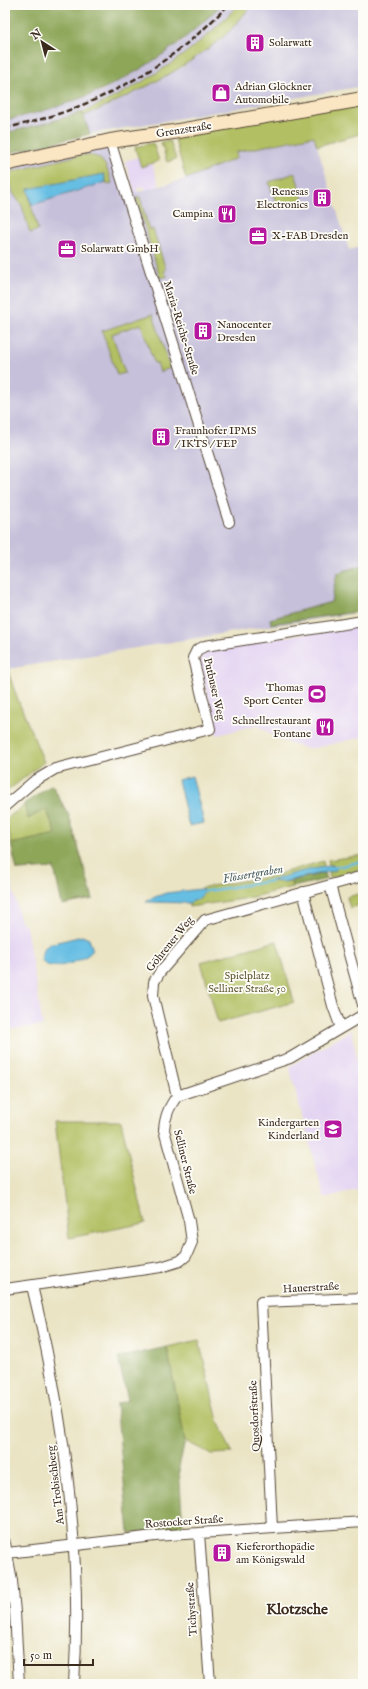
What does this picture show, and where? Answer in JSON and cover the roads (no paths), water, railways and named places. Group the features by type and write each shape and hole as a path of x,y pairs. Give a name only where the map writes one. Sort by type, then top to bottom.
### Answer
{"main road":[{"name":"Grenzstraße","path":"5,164 110,141 173,132 363,99"}],"street":[{"name":"Maria-Reiche-Straße","path":"110,141 229,522"},
{"name":"Putbuser Weg","path":"5,806 33,782 55,769 210,729 193,658 197,650 205,646 363,621"},
{"name":"Göhrener Weg","path":"177,1096 153,996 154,982 160,972 205,920 363,876"},
{"path":"330,885 363,1005"},
{"path":"303,892 333,1006 341,1028"},
{"path":"177,1096 283,1061 363,1015"},
{"name":"Selliner Straße","path":"32,1286 161,1267 173,1264 186,1256 192,1242 164,1130 165,1117 177,1096"},
{"path":"5,1289 32,1286"},
{"name":"Am Trobischberg","path":"32,1286 60,1416 74,1544 77,1608 74,1684"},
{"name":"Hauerstraße","path":"261,1302 363,1298"},
{"name":"Quosdorfstraße","path":"261,1302 272,1528"},
{"name":"Rostocker Straße","path":"6,1548 363,1522"},
{"name":"Tichystraße","path":"199,1533 210,1684"},
{"path":"6,1548 18,1651 19,1684"}],"water":[{"path":"104,174 106,182 32,205 28,189"},
{"path":"192,776 204,823 189,826 178,780"},
{"path":"333,865 336,870 283,882 269,881 299,872"},
{"path":"201,889 205,892 198,899 189,903 146,902 147,900 166,893"},
{"path":"82,936 89,939 93,950 78,961 63,965 50,966 45,964 41,959 43,949 50,944"}],"waterway":[{"name":"Flössertgraben","path":"333,868 363,861"},
{"name":"Flössertgraben","path":"201,892 271,881"}],"railway":[{"path":"5,128 68,111 126,84 154,68 180,49 205,28 228,5"}],"place":[{"name":"Solarwatt","path":"255,43"},
{"name":"Adrian Glöckner Automobile","path":"221,93"},
{"name":"Renesas Electronics","path":"322,198"},
{"name":"Campina","path":"227,214"},
{"name":"X-FAB Dresden","path":"258,236"},
{"name":"Solarwatt GmbH","path":"67,249"},
{"name":"Nanocenter Dresden","path":"203,331"},
{"name":"Fraunhofer IPMS / IKTS / FEP","path":"161,437"},
{"name":"Thomas Sport Center","path":"317,694"},
{"name":"Schnellrestaurant Fontane","path":"325,727"},
{"name":"Kindergarten Kinderland","path":"333,1129"},
{"name":"Kieferorthopädie am Königswald","path":"222,1553"}],"district":[{"name":"Klotzsche","path":"297,1609"}],"park label":[{"name":"Spielplatz Selliner Straße 50","path":"247,982"}]}
